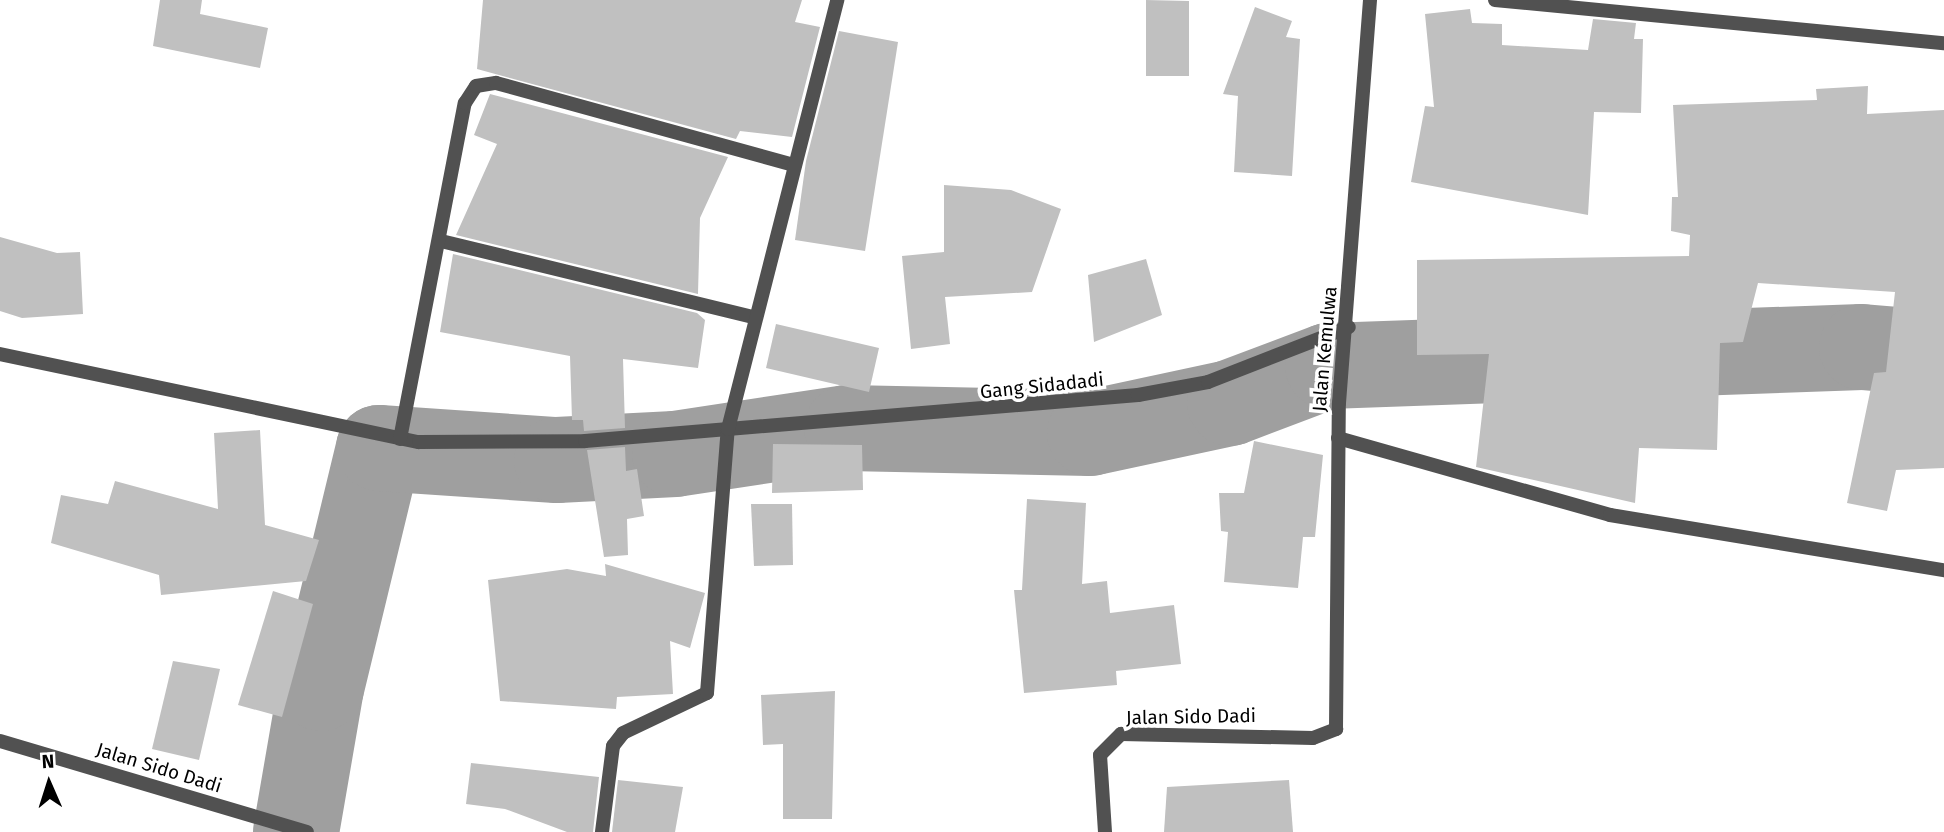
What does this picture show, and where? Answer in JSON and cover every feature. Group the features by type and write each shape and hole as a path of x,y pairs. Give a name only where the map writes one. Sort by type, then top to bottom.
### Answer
{"street":[{"path":"602,832 613,746 623,733 697,703 707,693 728,442 753,317 791,164 837,0"},
{"name":"Jalan Kemulwa","path":"1341,701 1339,403 1349,327 1370,0"},
{"path":"1495,0 1651,7 1944,43"},
{"path":"400,439 441,241 465,103 476,86 496,83 791,164"},
{"path":"441,241 753,317"},
{"name":"Gang Sidadadi","path":"0,354 400,439 728,442 1138,395 1208,382 1349,327"},
{"path":"1338,438 1611,516 1944,570"},
{"name":"Jalan Sido Dadi","path":"1105,832 1100,755 1121,734 1327,737 1336,729 1341,701"},
{"name":"Jalan Sido Dadi","path":"0,741 307,832"}],"building":[{"path":"160,0 202,0 200,14 268,28 260,68 153,46"},
{"path":"483,0 802,0 795,22 820,27 792,137 740,131 736,139 477,69"},
{"path":"1146,0 1189,1 1189,76 1146,76"},
{"path":"1255,7 1292,21 1286,37 1300,39 1292,176 1234,172 1238,96 1223,94"},
{"path":"1470,9 1472,23 1502,24 1502,45 1588,50 1593,19 1636,23 1634,39 1643,39 1641,113 1594,112 1588,215 1411,182 1425,106 1434,107 1425,14"},
{"path":"839,31 898,42 865,251 795,240 806,161"},
{"path":"1868,86 1867,114 1944,110 1944,468 1896,470 1887,511 1847,503 1874,373 1886,372 1895,292 1758,283 1743,342 1720,343 1717,450 1639,448 1635,503 1476,467 1489,354 1417,355 1417,260 1689,256 1690,235 1671,231 1672,197 1678,197 1673,105 1817,100 1816,89"},
{"path":"490,94 728,157 700,218 698,294 456,235 497,144 474,135"},
{"path":"944,185 1011,190 1061,209 1032,292 945,297 950,344 911,349 902,256 944,252"},
{"path":"0,237 57,253 80,252 83,314 22,318 0,311"},
{"path":"453,254 697,313 705,320 698,368 623,359 625,428 584,431 583,420 572,420 570,356 440,332"},
{"path":"1146,259 1162,315 1094,342 1088,275"},
{"path":"776,324 879,348 869,392 766,368"},
{"path":"260,430 265,525 319,540 306,581 161,595 159,575 51,543 61,495 108,504 115,481 218,509 214,433"},
{"path":"1254,441 1323,455 1315,537 1303,537 1298,588 1224,582 1228,532 1221,531 1219,493 1244,493"},
{"path":"773,444 862,445 863,490 772,493"},
{"path":"625,447 626,471 637,469 644,516 627,519 628,555 604,557 587,450"},
{"path":"1027,499 1086,503 1082,584 1107,581 1110,613 1174,605 1181,664 1116,671 1117,685 1024,693 1014,590 1022,590"},
{"path":"751,504 792,504 793,565 754,566"},
{"path":"605,564 705,593 690,648 670,641 673,694 617,697 616,709 500,701 488,580 567,569 606,576"},
{"path":"273,591 313,604 282,717 238,705"},
{"path":"173,661 220,669 199,760 152,749"},
{"path":"835,691 832,819 783,819 783,744 763,745 761,695"},
{"path":"471,763 599,777 593,832 567,832 505,809 466,804"},
{"path":"618,780 683,787 675,832 612,832"},
{"path":"1289,780 1293,832 1164,832 1167,787"}],"waterway":[{"path":"296,832 321,688 379,448 557,460 675,454 847,428 1090,433 1230,403 1328,366 1862,347 1944,354"}]}
